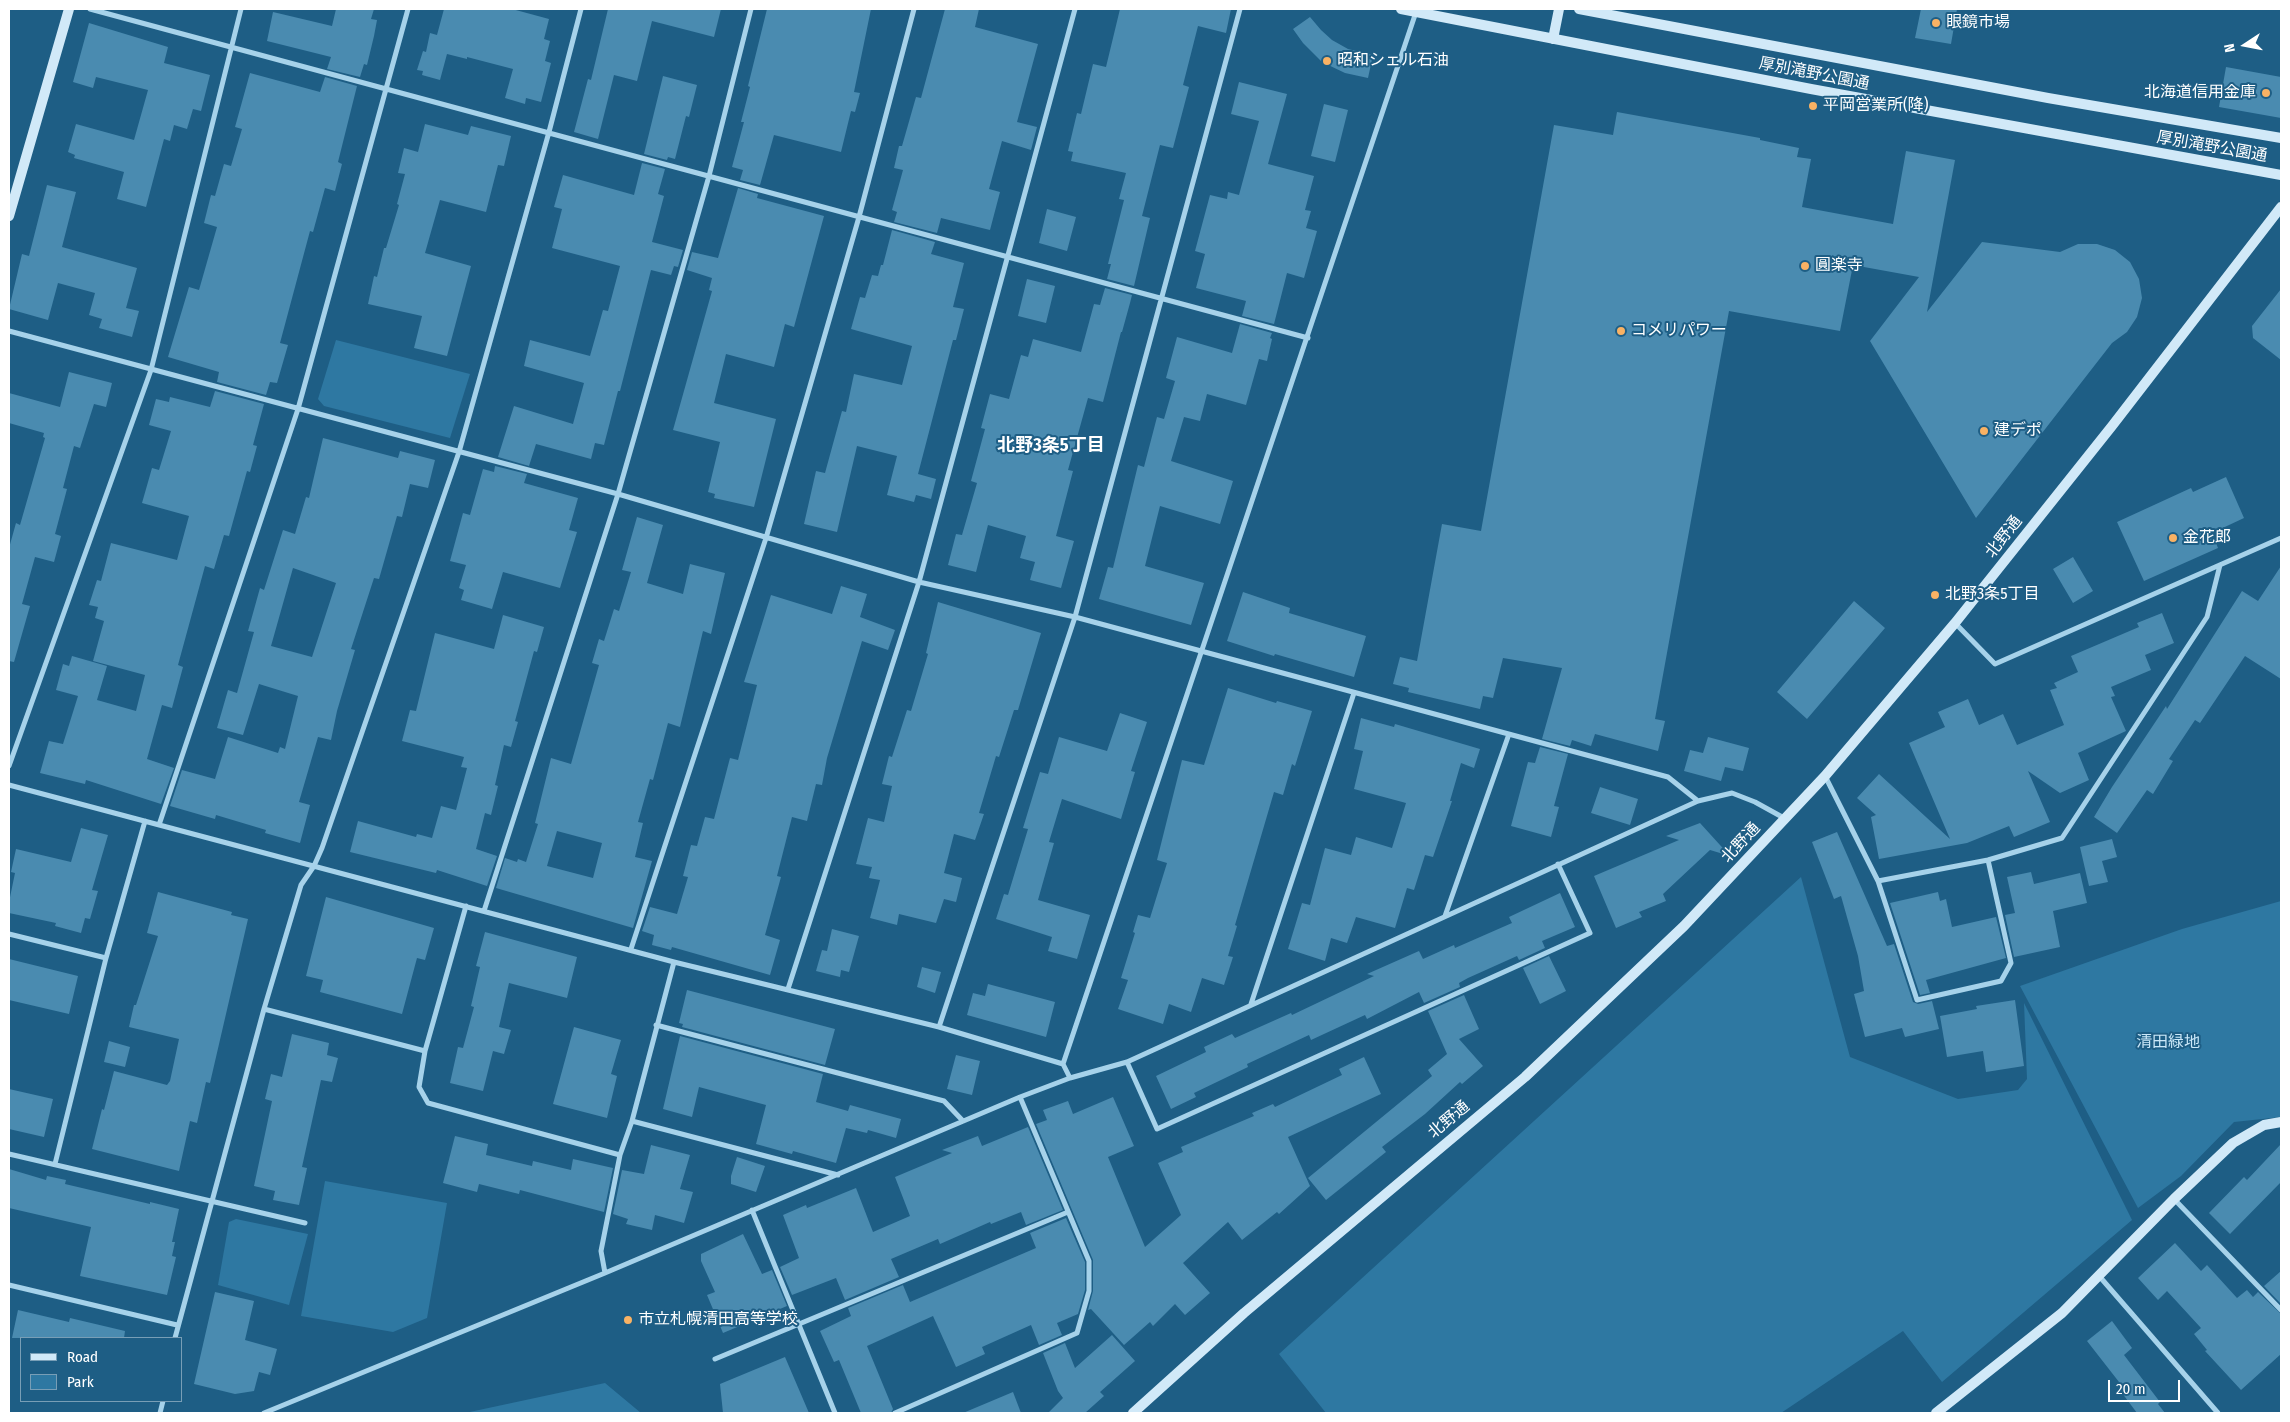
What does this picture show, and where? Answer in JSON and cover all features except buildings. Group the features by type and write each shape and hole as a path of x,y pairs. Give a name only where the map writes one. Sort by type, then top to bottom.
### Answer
{"street":[{"path":"9,216 69,9"},
{"path":"90,9 1308,338"},
{"path":"9,766 151,370 241,9"},
{"path":"159,825 298,409 408,9"},
{"path":"174,1337 264,1009 301,885 314,866 322,848 458,452 549,132 581,9"},
{"path":"484,910 618,494 709,176 751,9"},
{"path":"631,949 766,538 859,217 914,9"},
{"path":"788,989 919,582 1075,9"},
{"path":"939,1028 1076,617 1240,9"},
{"name":"厚別滝野公園通","path":"1401,9 1416,10 1985,122 2281,175"},
{"path":"1553,38 1559,9"},
{"name":"厚別滝野公園通","path":"1579,9 2048,98 2281,138"},
{"path":"1070,1078 1063,1064 1308,338 1416,10"},
{"name":"北野通","path":"1133,1413 1244,1313 1525,1077 1684,926 1825,776 1955,624 2112,426 2281,207"},
{"path":"9,331 618,494 919,582 1076,617 1668,777 1698,801"},
{"path":"1955,624 1995,664 2281,538"},
{"path":"1878,881 1988,860 2062,838 2207,617 2220,565"},
{"path":"1251,1004 1354,693"},
{"path":"1445,916 1509,734"},
{"path":"1825,776 1878,881 1917,1000 2001,982 2012,963 1988,860"},
{"path":"9,785 631,949 674,962 939,1028 1063,1064"},
{"path":"264,1413 605,1273 1020,1097 1070,1078 1127,1062 1698,801 1732,793 1755,802 1784,818"},
{"path":"55,1164 106,958 146,821"},
{"path":"1127,1062 1157,1130 1590,933 1558,864"},
{"path":"466,906 425,1051 419,1087 428,1103 620,1155"},
{"path":"9,934 106,958"},
{"path":"605,1273 601,1251 620,1155 632,1121 674,962"},
{"path":"264,1009 425,1051"},
{"path":"656,1026 944,1101 963,1121"},
{"path":"895,1413 1077,1333 1090,1291 1089,1261 1020,1097"},
{"path":"632,1121 839,1175"},
{"path":"1936,1413 2062,1314 2174,1199 2233,1143 2264,1125 2281,1122"},
{"path":"9,1154 305,1223"},
{"path":"2174,1199 2281,1310"},
{"path":"752,1210 835,1413"},
{"path":"715,1359 1068,1212"},
{"path":"2100,1277 2218,1413"},
{"path":"9,1285 177,1325"}],"green space":[{"path":"336,340 470,374 450,438 324,406 318,399"},
{"path":"1801,877 1850,1057 1958,1099 2018,1090 2027,1079 2024,1003 2132,1220 1942,1382 1903,1331 1781,1413 1326,1413 1279,1354"},
{"name":"清田緑地","path":"2281,901 2281,1117 2234,1122 2181,1176 2138,1208 2020,986 2182,929"},
{"path":"325,1181 447,1203 427,1318 393,1332 301,1316"},
{"path":"236,1219 308,1234 289,1305 218,1285 229,1222"},
{"path":"605,1383 641,1413 465,1413"}],"place":[{"name":"眼鏡市場","path":"1936,23"},
{"name":"昭和シェル石油","path":"1327,61"},
{"name":"北海道信用金庫","path":"2266,93"},
{"name":"平岡営業所(降)","path":"1813,106"},
{"name":"圓楽寺","path":"1805,266"},
{"name":"コメリパワー","path":"1621,331"},
{"name":"建デポ","path":"1984,431"},
{"name":"金花郎","path":"2173,538"},
{"name":"北野3条5丁目","path":"1935,595"},
{"name":"市立札幌清田高等学校","path":"628,1320"}],"district":[{"name":"北野3条5丁目","path":"1051,446"}]}
